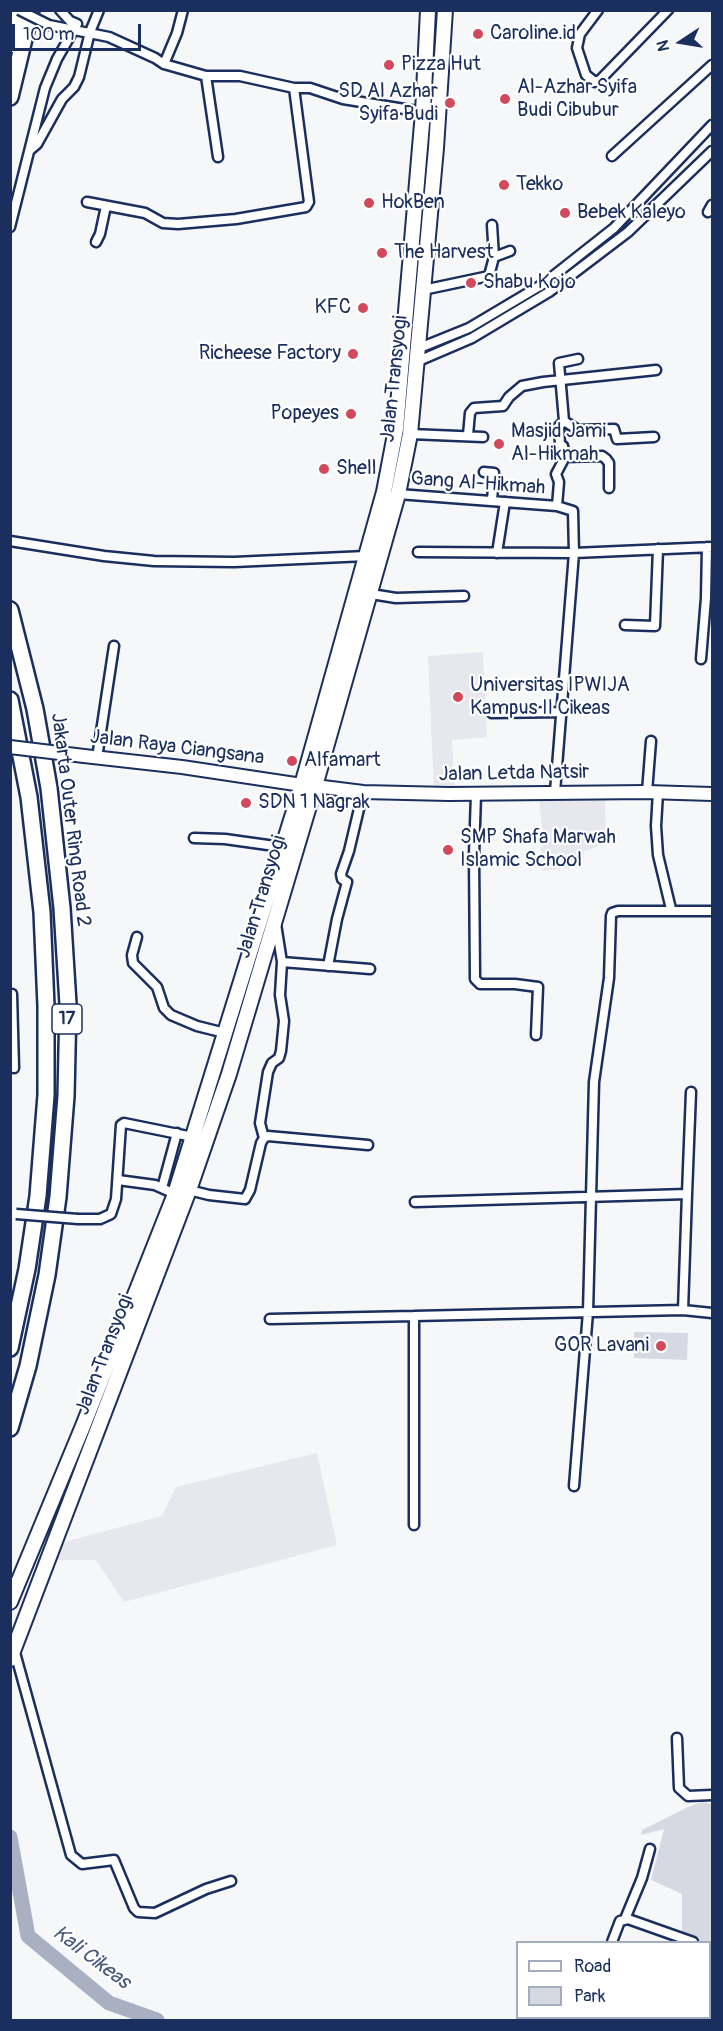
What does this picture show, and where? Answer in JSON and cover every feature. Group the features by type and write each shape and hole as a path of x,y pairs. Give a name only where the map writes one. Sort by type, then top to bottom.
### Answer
{"highway":[{"path":"10,45 19,10"},
{"path":"10,97 31,10"},
{"name":"Jalan Transyogi","path":"12,1654 189,1190 229,1074 275,920 309,786 390,465 423,112 428,10"},
{"name":"Jalan Transyogi","path":"10,1602 83,1426 152,1247 169,1191 193,1137 282,847 309,786 371,594 398,494 410,434 436,148 445,10"},
{"path":"410,254 426,256"},
{"name":"Jakarta Outer Ring Road 2","path":"10,610 34,709 49,788 62,908 68,1004 66,1096 58,1197 47,1275 28,1366 10,1428"},
{"name":"Jakarta Outer Ring Road 2","path":"10,700 29,796 42,912 46,1006 46,1095 38,1196 27,1269 10,1347"},
{"path":"215,1071 229,1074"}],"main road":[{"name":"Jalan Raya Ciangsana","path":"10,747 182,767 309,786"},
{"name":"Jalan Letda Natsir","path":"309,786 363,792 712,794"}],"street":[{"path":"19,10 49,25 90,32 131,46 164,64 206,76 240,76 294,88 310,88 344,99 423,112"},
{"path":"10,227 51,70 77,24 70,21 60,10"},
{"path":"29,152 62,99 74,87 79,77 90,32 99,10"},
{"path":"164,64 177,33 183,10"},
{"path":"598,10 580,34 577,48 586,75 595,82 600,80 668,10"},
{"path":"612,156 712,65"},
{"path":"206,76 218,157"},
{"path":"87,202 145,213 163,223 178,224 236,219 306,207 309,202 294,88"},
{"path":"416,355 470,328 543,284 614,228 712,125"},
{"path":"416,355 472,338 532,304 628,232 712,151"},
{"path":"96,242 106,206"},
{"path":"423,290 489,276 494,257 492,225"},
{"path":"494,257 510,251"},
{"path":"543,284 549,292"},
{"path":"555,792 574,553 573,511 557,506 559,482 556,474 565,457 563,446 560,444 559,426 564,421 559,363 578,359"},
{"path":"468,435 470,413 474,408 503,406 509,397 522,386 656,370"},
{"path":"564,421 578,430 614,429 617,440 654,437"},
{"path":"410,434 483,437"},
{"path":"565,457 602,456 609,463 609,488"},
{"path":"484,472 494,472 492,501"},
{"name":"Gang Al-Hikmah","path":"398,494 557,506"},
{"path":"497,553 505,502"},
{"path":"10,542 154,561 234,562 366,556"},
{"path":"418,552 574,553 710,547 701,659"},
{"path":"625,626 655,626 658,549"},
{"path":"371,594 396,598 464,596"},
{"path":"90,757 114,646"},
{"path":"492,713 561,712"},
{"path":"651,741 657,855 671,909"},
{"path":"328,966 347,882 342,879 341,874 363,792"},
{"path":"476,794 475,979 480,984 515,984 538,987 536,1035"},
{"path":"194,838 225,839 282,847"},
{"path":"574,1486 588,1312 594,1082 609,978 611,916 612,913 618,911 671,909 712,911"},
{"path":"189,1190 209,1195 245,1198 250,1190 264,1137 260,1123 268,1072 279,1058 284,1021 280,995 282,962 275,920"},
{"path":"137,937 132,955 133,963 157,987 164,1008 171,1015 197,1026 225,1033"},
{"path":"282,962 370,969"},
{"path":"10,994 12,994 14,1068"},
{"path":"683,1310 691,1092"},
{"path":"13,1214 100,1219 111,1214 116,1199 124,1123 193,1137"},
{"path":"118,1180 169,1191 177,1132"},
{"path":"264,1137 368,1145"},
{"path":"415,1202 687,1194"},
{"path":"270,1318 683,1310 712,1312"},
{"path":"414,1316 414,1525"},
{"path":"12,1654 57,1799 71,1855 82,1864 114,1860 134,1908 138,1912 155,1913 206,1889 231,1881"},
{"path":"677,1738 679,1788 688,1796 712,1795"},
{"path":"625,1919 642,1878 650,1849"},
{"path":"612,1941 620,1921 625,1919 690,1941"}],"shaded area":[{"name":"Universitas IPWIJA Kampus II Cikeas","path":"483,652 487,737 452,740 455,791 434,791 428,656"},
{"path":"605,799 606,844 584,851 583,866 542,871 541,847 544,846 539,801"},
{"path":"317,1453 337,1545 124,1602 96,1560 52,1560 60,1543 162,1516 176,1487"}],"green space":[{"name":"GOR Lavani","path":"634,1332 688,1333 687,1360 634,1358"},
{"path":"702,1802 712,1804 712,1951 711,1941 682,1941 682,1894 651,1880 664,1829 641,1835 642,1830"}],"waterway":[{"name":"Kali Cikeas","path":"10,1837 28,1936 109,2003 157,2020"}],"place":[{"name":"Caroline.id","path":"478,34"},
{"name":"Pizza Hut","path":"389,65"},
{"name":"Al-Azhar Syifa Budi Cibubur","path":"505,99"},
{"name":"SD Al Azhar Syifa Budi","path":"450,103"},
{"name":"Tekko","path":"504,185"},
{"name":"HokBen","path":"369,203"},
{"name":"Bebek Kaleyo","path":"565,213"},
{"name":"The Harvest","path":"382,253"},
{"name":"Shabu Kojo","path":"471,283"},
{"name":"KFC","path":"363,308"},
{"name":"Richeese Factory","path":"353,354"},
{"name":"Popeyes","path":"351,414"},
{"name":"Masjid Jami Al-Hikmah","path":"499,444"},
{"name":"Shell","path":"324,469"},
{"name":"Universitas IPWIJA Kampus II Cikeas","path":"458,697"},
{"name":"Alfamart","path":"292,761"},
{"name":"SDN 1 Nagrak","path":"246,803"},
{"name":"SMP Shafa Marwah Islamic School","path":"448,850"},
{"name":"GOR Lavani","path":"661,1346"}]}
